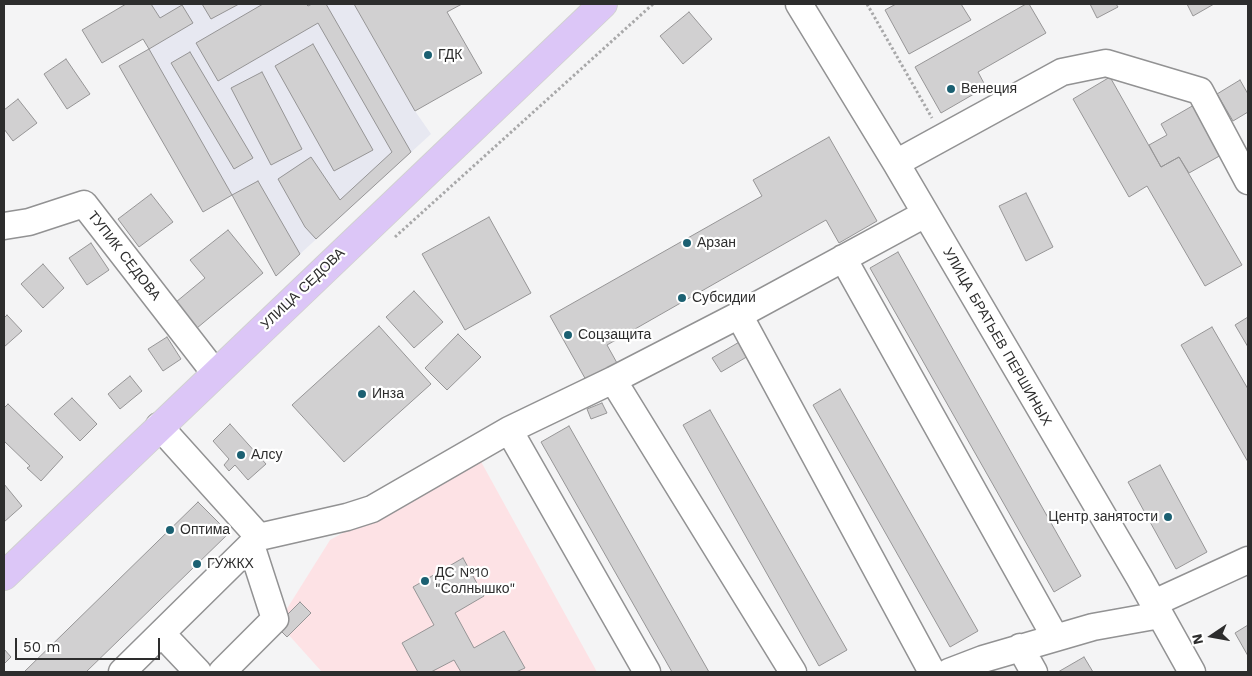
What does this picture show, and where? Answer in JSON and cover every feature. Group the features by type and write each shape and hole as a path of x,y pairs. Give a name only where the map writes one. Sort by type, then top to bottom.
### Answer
{"main road":[{"name":"УЛИЦА СЕДОВА","path":"4,576 603,4"}],"street":[{"name":"УЛИЦА БРАТЬЕВ ПЕРШИНЫХ","path":"799,4 896,163 1192,672"},
{"path":"896,163 1062,72 1106,63 1200,91 1248,181"},
{"name":"ТУПИК СЕДОВА","path":"4,226 29,222 84,204 216,373"},
{"path":"122,672 255,541 372,509 510,430 613,380 739,315 925,214"},
{"path":"843,258 1055,638"},
{"path":"739,315 932,672"},
{"path":"613,380 793,672"},
{"path":"159,426 255,541 274,619 222,672"},
{"path":"510,430 648,672"},
{"path":"949,672 1020,648 1157,609 1248,560"},
{"path":"162,634 198,672"},
{"path":"1020,648 1034,672"}],"path":[{"path":"867,4 943,138"}],"shaded area":[{"path":"151,4 354,4 415,111 431,134 276,276 233,195 203,212 119,66 170,36"},
{"name":"ДС №10 \"Солнышко\"","path":"479,458 597,672 322,672 278,623 330,540"}],"building":[{"path":"126,4 151,4 160,18 182,5 193,23 149,49 143,39 102,63 82,30"},
{"path":"202,4 239,4 211,19"},
{"path":"263,4 306,4 308,6 312,4 326,4 411,152 316,239 305,227 278,179 311,157 340,200 392,152 318,23 218,81 196,43"},
{"name":"ГДК","path":"354,4 462,4 447,12 482,73 415,111"},
{"path":"896,4 961,4 971,20 909,54 885,10"},
{"path":"1029,4 1046,33 978,72 986,87 941,113 915,67"},
{"path":"1090,4 1116,4 1118,7 1097,18"},
{"path":"1187,4 1214,4 1193,16"},
{"path":"689,12 712,39 683,64 660,36"},
{"path":"313,44 373,150 334,171 275,66"},
{"path":"149,49 232,195 203,212 119,66"},
{"path":"190,52 253,158 234,169 171,63"},
{"path":"66,59 90,94 67,109 44,74"},
{"path":"262,72 302,149 271,165 231,88"},
{"path":"1110,77 1161,167 1179,157 1242,265 1205,286 1147,186 1129,197 1073,99"},
{"path":"1240,80 1248,94 1248,112 1233,121 1217,94"},
{"path":"18,99 37,123 13,141 4,129 4,110"},
{"path":"1194,105 1223,154 1189,173 1179,157 1161,167 1149,145 1167,135 1161,124"},
{"path":"829,137 877,221 839,243 826,220 607,345 617,363 586,380 550,316 762,196 753,180"},
{"path":"258,181 300,254 276,276 232,195"},
{"path":"1026,193 1053,247 1026,261 999,206"},
{"path":"151,194 173,222 139,247 118,219"},
{"path":"489,217 531,293 465,330 422,254"},
{"path":"228,230 263,273 197,328 176,302 205,278 190,260"},
{"path":"91,243 109,270 87,285 69,258"},
{"path":"898,252 1081,576 1054,592 870,268"},
{"path":"43,264 64,288 43,308 21,284"},
{"path":"414,291 443,322 414,348 386,317"},
{"path":"7,315 22,331 4,347 4,318"},
{"path":"1248,317 1248,347 1235,325"},
{"name":"Инза","path":"379,326 431,384 344,462 292,405"},
{"path":"1212,327 1248,389 1248,462 1181,345"},
{"path":"458,334 481,357 447,390 425,368"},
{"path":"167,337 181,359 163,371 148,349"},
{"path":"741,341 750,355 721,372 712,358"},
{"path":"130,376 142,391 120,409 108,394"},
{"path":"840,389 978,631 950,647 813,405"},
{"path":"72,398 97,424 80,441 54,414"},
{"path":"602,403 607,413 591,419 587,409"},
{"path":"8,404 63,457 41,481 27,468 30,466 4,441 4,408"},
{"path":"710,410 847,650 819,666 683,425"},
{"path":"230,424 266,464 248,480 235,465 229,471 224,465 229,459 213,441"},
{"path":"569,426 709,672 672,672 541,442"},
{"name":"Центр занятости","path":"1160,465 1207,552 1176,569 1128,482"},
{"path":"4,484 22,506 4,522"},
{"path":"198,502 229,533 86,672 24,672"},
{"path":"463,558 484,596 455,613 474,648 504,631 525,668 516,672 461,672 454,660 431,672 418,672 402,643 434,625 413,587"},
{"path":"300,602 311,613 287,637 276,626"},
{"path":"1248,625 1248,656 1235,633"},
{"path":"4,649 11,657 4,664"},
{"path":"1084,657 1093,672 1058,672"}],"place":[{"name":"ГДК","path":"428,55"},
{"name":"Венеция","path":"951,89"},
{"name":"Арзан","path":"687,243"},
{"name":"Субсидии","path":"682,298"},
{"name":"Соцзащита","path":"568,335"},
{"name":"Инза","path":"362,394"},
{"name":"Алсу","path":"241,455"},
{"name":"Центр занятости","path":"1168,517"},
{"name":"Оптима","path":"170,530"},
{"name":"ГУЖКХ","path":"197,564"},
{"name":"ДС №10 \"Солнышко\"","path":"425,581"}]}
